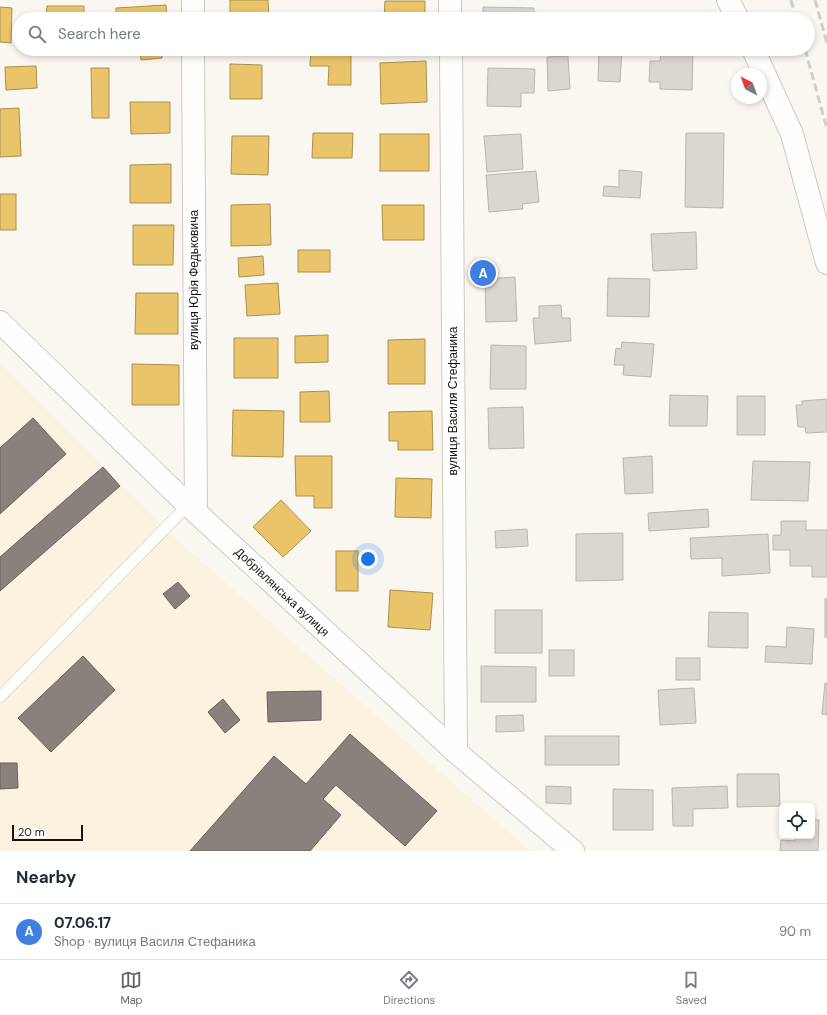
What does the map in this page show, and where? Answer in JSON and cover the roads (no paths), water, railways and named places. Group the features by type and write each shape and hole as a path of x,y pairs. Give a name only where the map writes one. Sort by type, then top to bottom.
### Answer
{"street":[{"path":"193,0 193,12"},
{"path":"450,0 450,12"},
{"path":"728,0 734,12"},
{"name":"вулиця Юрія Федьковича","path":"192,508 193,56"},
{"name":"вулиця Василя Стефаника","path":"451,56 456,752"},
{"path":"756,56 792,134 827,263"},
{"name":"Добрівлянська вулиця","path":"0,322 192,508 456,752 573,851"}],"lane":[{"path":"0,697 192,508"}],"railway":[{"path":"791,0 794,12"},
{"path":"815,0 827,43"},
{"path":"807,56 827,129"}],"place":[{"name":"07.06.17","path":"483,273"}]}
